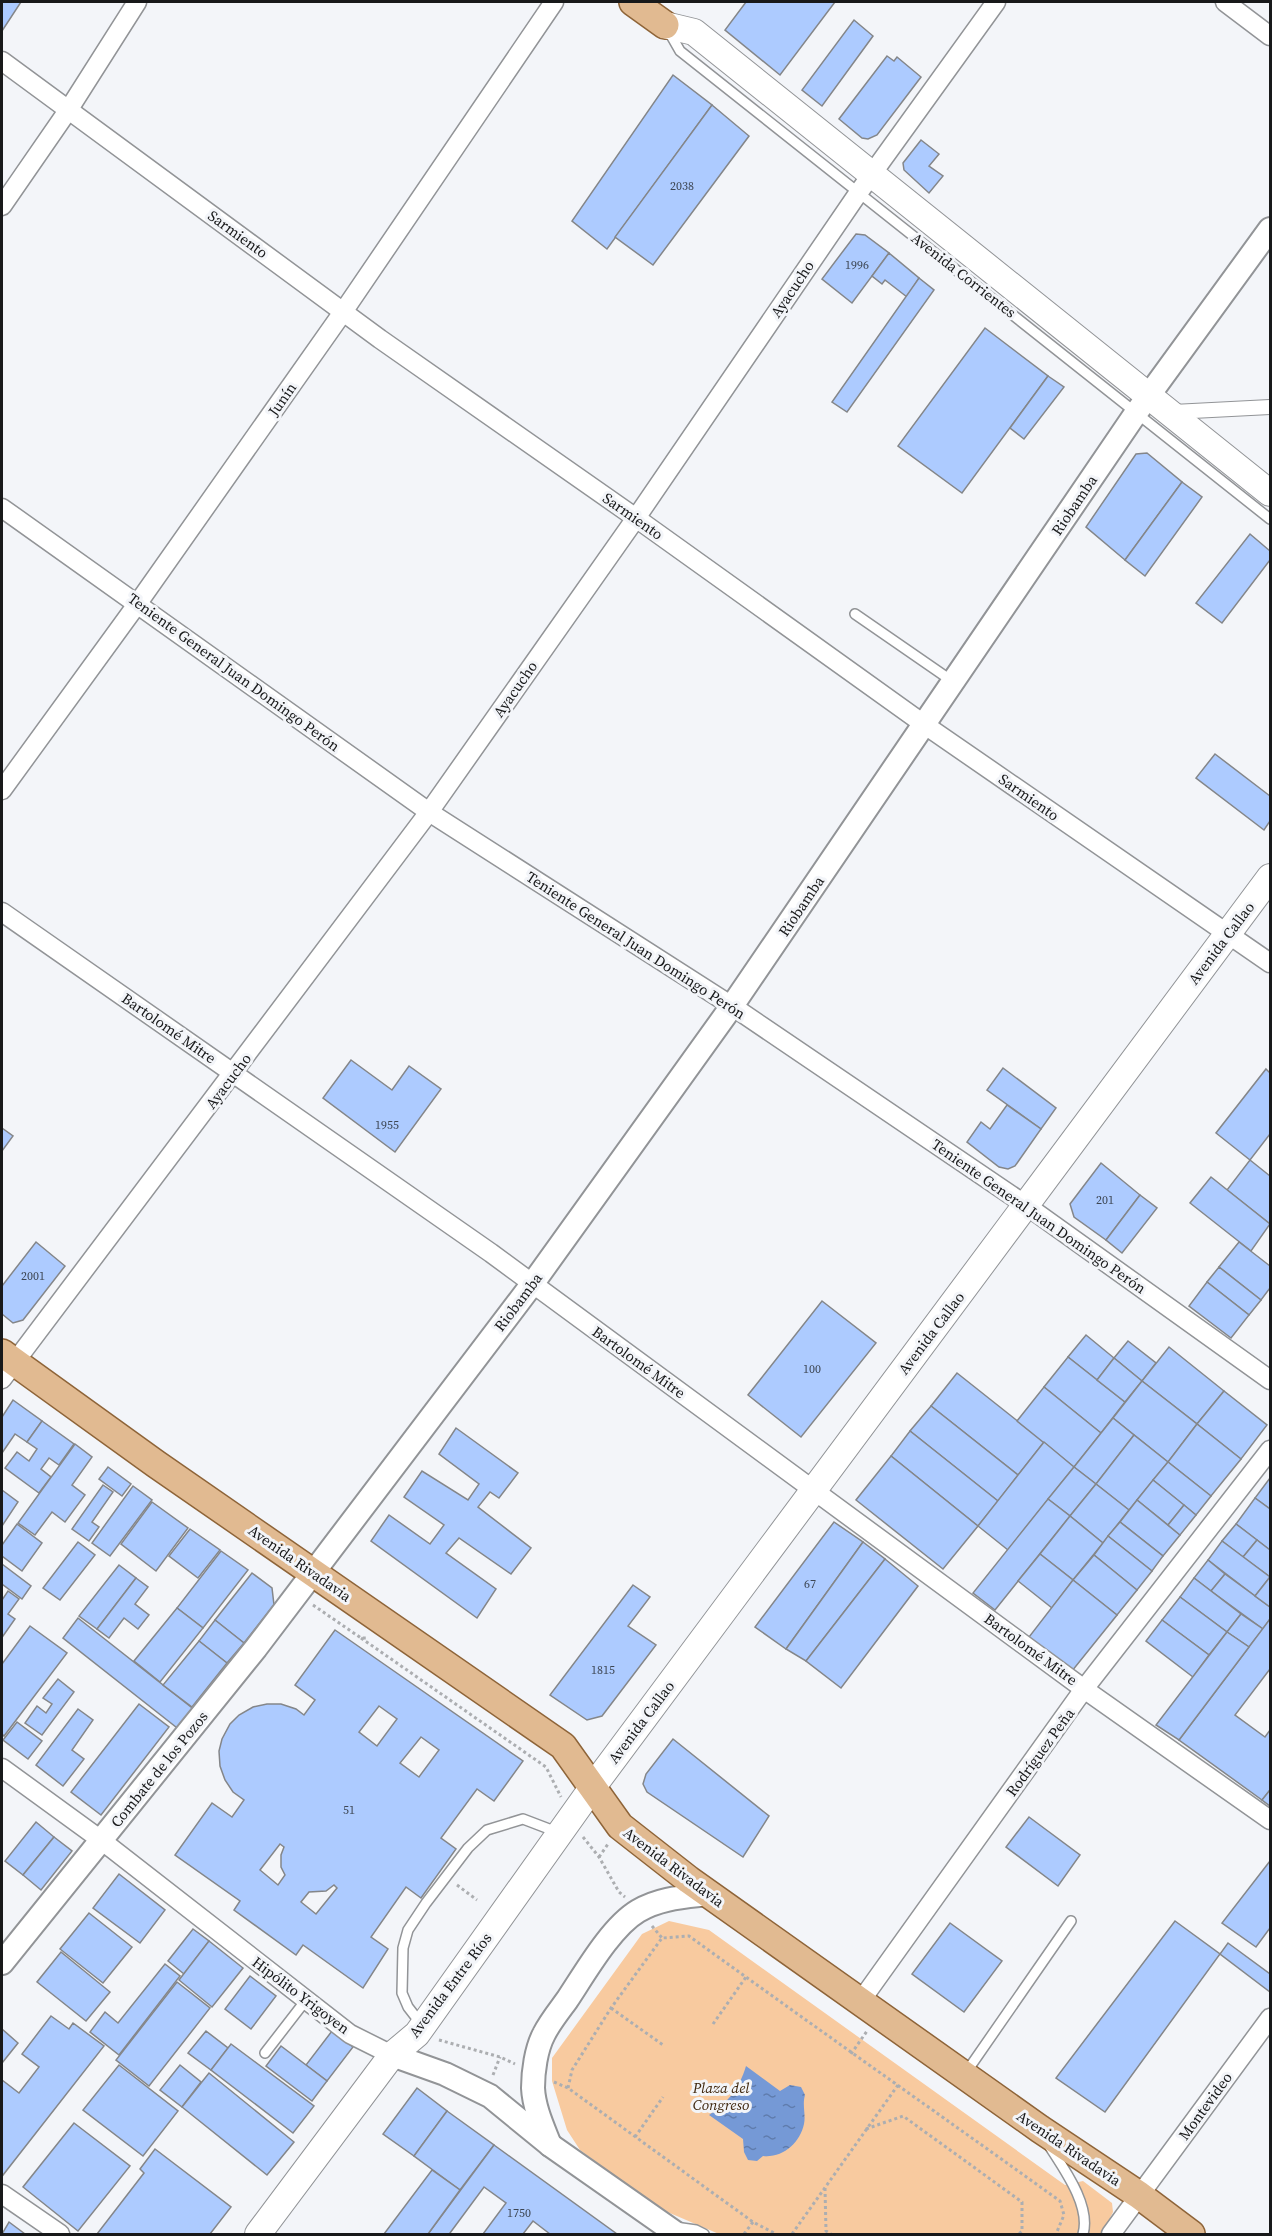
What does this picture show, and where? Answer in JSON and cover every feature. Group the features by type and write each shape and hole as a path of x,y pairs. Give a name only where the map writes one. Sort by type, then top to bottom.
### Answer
{"main road":[{"name":"Avenida Corrientes","path":"633,2 665,25 694,32 865,183 1143,404 1173,412 1270,493"},
{"name":"Avenida Callao","path":"592,1788 1270,877"},
{"name":"Avenida Rivadavia","path":"6,1364 314,1572 563,1746 620,1826 709,1894 1040,2130 1139,2195 1191,2235"},
{"name":"Avenida Entre Ríos","path":"258,2235 393,2055 420,2030 592,1788"}],"street":[{"path":"2,206 69,109 137,2"},
{"name":"Junín","path":"2,790 138,603 343,312 554,2"},
{"name":"Ayacucho","path":"6,1364 234,1073 429,812 636,518 865,183 996,2"},
{"path":"1225,2 1270,36"},
{"name":"Sarmiento","path":"2,61 343,312 925,725 1270,963"},
{"name":"Riobamba","path":"314,1572 533,1283 732,1006 1143,404 1270,229"},
{"path":"1173,412 1270,407"},
{"name":"Teniente General Juan Domingo Perón","path":"2,508 429,812 732,1006 1027,1206 1270,1380"},
{"name":"Bartolomé Mitre","path":"2,912 533,1283 1084,1689 1270,1820"},
{"name":"Rodríguez Peña","path":"869,2008 1084,1689 1270,1450"},
{"name":"Combate de los Pozos","path":"2,1963 314,1572"},
{"name":"Hipólito Yrigoyen","path":"2,1768 101,1840 350,2034 393,2055 445,2074 490,2096 550,2145 670,2230"},
{"path":"550,2145 535,2099 537,2058 544,2035 588,1968 621,1925 639,1910 657,1902 709,1894"},
{"name":"Montevideo","path":"1111,2235 1270,2018"},
{"path":"2,2194 60,2235"}],"lane":[{"name":"Avenida Corrientes","path":"1143,404 1270,519"},
{"path":"855,614 954,682"},
{"path":"420,2030 402,1993 402,1948 408,1930 445,1876 468,1848 487,1830 501,1824 523,1819 564,1826"},
{"path":"964,2076 1071,1921"},
{"path":"266,2053 306,2000"},
{"path":"1040,2130 1075,2188 1082,2209 1083,2235"},
{"path":"670,2230 696,2230 704,2235"}],"path":[{"path":"297,1594 546,1767 555,1781 564,1826 599,1857 619,1892 639,1910 663,1938"},
{"path":"361,1638 370,1637"},
{"path":"504,1732 509,1741"},
{"path":"445,1876 477,1900"},
{"path":"568,2088 572,2070 611,2008 663,1938 689,1936 851,2054 1060,2201 1064,2215 1056,2235"},
{"path":"713,2024 746,1977"},
{"path":"611,2008 663,2045"},
{"path":"851,2054 869,2008"},
{"path":"420,2030 500,2057 568,2088 753,2222 776,2235"},
{"path":"792,2235 898,2085"},
{"path":"635,2137 663,2097"},
{"path":"866,2129 903,2116 1022,2202 1022,2231 1019,2235"},
{"path":"825,2187 826,2231 831,2235"},
{"path":"744,2235 753,2222"}],"green space":[{"name":"Plaza del Congreso","path":"669,1921 709,1930 1065,2185 1083,2181 1112,2203 1113,2212 1102,2234 719,2234 658,2208 580,2150 567,2130 552,2081 552,2058 642,1934"}],"water":[{"path":"746,2066 780,2091 790,2085 801,2087 805,2095 804,2124 795,2143 784,2152 763,2156 757,2161 748,2160 744,2152 743,2139 709,2115 732,2094"}],"building":[{"path":"2,2 21,2 2,31"},
{"path":"746,2 835,2 780,75 725,30"},
{"path":"854,20 873,36 822,106 802,90"},
{"path":"887,56 894,61 897,57 921,77 877,135 868,139 862,138 839,119"},
{"path":"673,75 712,105 607,249 572,221"},
{"path":"712,105 749,136 653,265 615,237"},
{"path":"921,140 939,154 929,166 943,176 929,193 904,170 903,163"},
{"path":"856,234 865,235 889,253 852,303 822,279"},
{"path":"889,253 919,278 907,297 885,280 882,284 872,276"},
{"path":"919,278 934,290 847,412 832,402"},
{"path":"985,328 1048,376 962,493 898,446"},
{"path":"1048,376 1064,387 1024,439 1010,428"},
{"path":"1147,453 1182,482 1125,560 1086,527 1136,454"},
{"path":"1182,482 1202,497 1145,576 1125,560"},
{"path":"1250,534 1270,551 1270,560 1222,623 1196,603"},
{"path":"1215,754 1270,796 1270,821 1264,830 1196,778"},
{"path":"351,1060 392,1090 409,1066 441,1089 395,1152 323,1098"},
{"path":"1003,1068 1056,1108 1041,1129 987,1090"},
{"path":"1266,1069 1270,1073 1270,1134 1250,1160 1216,1133"},
{"path":"1007,1105 1041,1129 1015,1166 1008,1169 999,1167 967,1142 981,1122 990,1129"},
{"path":"2,1128 13,1136 2,1151"},
{"path":"1250,1160 1270,1176 1270,1224 1227,1190"},
{"path":"1101,1163 1140,1195 1106,1240 1074,1217 1070,1204"},
{"path":"1211,1177 1270,1224 1251,1251 1190,1203"},
{"path":"1140,1195 1157,1208 1122,1253 1106,1240"},
{"path":"36,1242 65,1266 23,1320 13,1323 2,1314 2,1286"},
{"path":"1239,1242 1270,1266 1270,1288 1261,1300 1219,1267"},
{"path":"1219,1267 1261,1300 1249,1315 1207,1282"},
{"path":"1207,1282 1249,1315 1231,1338 1189,1306"},
{"path":"822,1301 876,1343 801,1437 748,1395"},
{"path":"1086,1335 1114,1358 1097,1380 1068,1357"},
{"path":"1128,1341 1156,1363 1142,1381 1114,1358"},
{"path":"1169,1347 1224,1391 1197,1424 1142,1381"},
{"path":"1068,1357 1125,1402 1101,1433 1044,1387"},
{"path":"1114,1358 1142,1381 1125,1402 1097,1380"},
{"path":"957,1373 1044,1442 1018,1475 931,1406"},
{"path":"1142,1381 1197,1424 1168,1462 1113,1418"},
{"path":"1044,1387 1101,1433 1074,1467 1017,1421"},
{"path":"1224,1391 1267,1425 1241,1459 1197,1424"},
{"path":"13,1400 42,1421 27,1442 15,1434 2,1453 2,1417"},
{"path":"931,1406 1018,1475 998,1501 910,1431"},
{"path":"1113,1418 1134,1435 1096,1484 1074,1467"},
{"path":"42,1421 74,1444 59,1465 49,1458 41,1469 51,1477 39,1493 5,1468 17,1452 29,1461 37,1449 27,1442"},
{"path":"1197,1424 1241,1459 1211,1496 1168,1462"},
{"path":"456,1428 518,1473 499,1498 490,1492 478,1507 531,1548 511,1574 459,1538 446,1553 496,1589 477,1618 371,1541 389,1515 430,1544 444,1525 404,1497 422,1471 468,1500 479,1484 439,1454"},
{"path":"910,1431 998,1501 978,1526 891,1456"},
{"path":"1134,1435 1168,1462 1129,1510 1096,1484"},
{"path":"1044,1442 1074,1467 1008,1550 978,1526"},
{"path":"75,1444 92,1457 72,1485 85,1495 65,1522 52,1512 35,1535 18,1523"},
{"path":"891,1456 978,1526 943,1569 856,1500"},
{"path":"1168,1462 1211,1496 1196,1515 1153,1480"},
{"path":"108,1467 131,1484 122,1496 99,1479"},
{"path":"1074,1467 1096,1484 1070,1516 1048,1499"},
{"path":"1270,1478 1270,1509 1255,1498"},
{"path":"1153,1480 1184,1505 1168,1525 1137,1500"},
{"path":"1096,1484 1129,1510 1103,1543 1070,1516"},
{"path":"103,1485 113,1492 92,1522 99,1527 89,1541 72,1529"},
{"path":"133,1486 152,1500 110,1556 92,1543"},
{"path":"2,1490 18,1502 2,1526"},
{"path":"1255,1498 1270,1509 1270,1550 1236,1524"},
{"path":"1048,1499 1070,1516 995,1610 973,1593"},
{"path":"1137,1500 1180,1535 1163,1556 1120,1522"},
{"path":"152,1502 188,1528 156,1571 121,1544"},
{"path":"1184,1505 1196,1515 1180,1535 1168,1525"},
{"path":"1070,1516 1103,1543 1073,1580 1040,1554"},
{"path":"834,1522 863,1542 786,1649 755,1627"},
{"path":"1120,1522 1163,1556 1152,1571 1108,1536"},
{"path":"17,1524 42,1543 22,1571 2,1556 2,1545"},
{"path":"1236,1524 1257,1540 1243,1557 1222,1541"},
{"path":"190,1529 220,1550 198,1578 169,1556"},
{"path":"1108,1536 1152,1571 1137,1590 1094,1555"},
{"path":"1257,1540 1270,1550 1270,1577 1243,1557"},
{"path":"1222,1541 1270,1577 1255,1596 1208,1560"},
{"path":"78,1542 95,1555 60,1600 43,1588"},
{"path":"863,1542 885,1559 806,1661 786,1649"},
{"path":"221,1551 248,1570 203,1628 177,1608"},
{"path":"1040,1554 1073,1580 1052,1608 1018,1581"},
{"path":"1094,1555 1137,1590 1117,1615 1073,1580"},
{"path":"885,1559 918,1586 841,1688 806,1661"},
{"path":"1208,1560 1225,1574 1211,1591 1194,1578"},
{"path":"2,1564 31,1586 22,1599 2,1584"},
{"path":"119,1565 136,1578 97,1629 79,1616"},
{"path":"252,1573 272,1588 274,1605 244,1643 215,1620"},
{"path":"1225,1574 1270,1607 1270,1619 1263,1629 1211,1591"},
{"path":"1270,1577 1270,1607 1255,1596"},
{"path":"136,1578 148,1587 135,1604 149,1615 138,1629 124,1618 109,1638 97,1629"},
{"path":"1194,1578 1241,1614 1227,1632 1180,1597"},
{"path":"1073,1580 1117,1615 1072,1671 1029,1637"},
{"path":"633,1585 650,1597 628,1626 656,1645 602,1716 587,1720 550,1695"},
{"path":"8,1591 19,1599 8,1614 15,1619 3,1636 2,1600"},
{"path":"1180,1597 1227,1632 1209,1655 1162,1620"},
{"path":"177,1608 203,1628 160,1682 134,1661"},
{"path":"1241,1614 1263,1629 1249,1647 1227,1632"},
{"path":"78,1618 196,1711 181,1731 63,1638"},
{"path":"1270,1619 1270,1669 1235,1715 1265,1737 1270,1730 1270,1790 1262,1800 1179,1740"},
{"path":"215,1620 244,1643 227,1663 199,1641"},
{"path":"1162,1620 1209,1655 1193,1677 1146,1641"},
{"path":"30,1626 67,1653 4,1736 2,1734 2,1664"},
{"path":"335,1630 523,1761 494,1801 477,1789 441,1838 456,1849 421,1898 406,1887 371,1937 388,1949 363,1988 303,1945 296,1955 234,1910 240,1901 175,1855 212,1803 232,1817 244,1800 233,1792 220,1766 219,1751 230,1724 239,1715 253,1707 267,1704 281,1704 296,1709 304,1715 315,1700 295,1685","holes":["379,1706 397,1719 377,1746 359,1732","421,1737 439,1750 419,1777 400,1763","280,1844 284,1847 281,1867 285,1875 278,1885 260,1870","334,1885 337,1888 316,1914 301,1902 309,1892 326,1891"]},
{"path":"1227,1632 1249,1647 1179,1740 1156,1725"},
{"path":"199,1641 227,1663 192,1707 163,1685"},
{"path":"58,1679 74,1692 42,1735 25,1723 37,1706 46,1713 52,1704 43,1698"},
{"path":"139,1704 169,1727 101,1815 71,1792"},
{"path":"78,1709 93,1720 72,1750 84,1759 63,1786 36,1765"},
{"path":"17,1722 42,1741 28,1759 3,1740"},
{"path":"673,1739 769,1816 743,1857 647,1792 643,1784 646,1774"},
{"path":"1270,1790 1270,1806 1262,1800"},
{"path":"1029,1817 1080,1855 1058,1886 1006,1847"},
{"path":"36,1822 54,1837 23,1875 5,1861"},
{"path":"54,1837 72,1851 41,1890 23,1875"},
{"path":"1270,1861 1270,1928 1256,1947 1222,1923"},
{"path":"119,1874 165,1910 140,1943 93,1908"},
{"path":"89,1913 132,1947 103,1983 60,1949"},
{"path":"1175,1921 1220,1954 1105,2112 1056,2078"},
{"path":"950,1923 1002,1961 964,2012 912,1974"},
{"path":"193,1929 209,1941 184,1974 168,1961"},
{"path":"209,1941 243,1968 212,2007 179,1980"},
{"path":"1228,1943 1270,1974 1270,1992 1220,1954"},
{"path":"61,1952 110,1992 86,2021 37,1982"},
{"path":"165,1964 180,1976 119,2055 90,2032 105,2012 118,2023"},
{"path":"250,1976 276,1996 251,2029 225,2009"},
{"path":"177,1982 210,2008 149,2086 116,2060"},
{"path":"51,2016 69,2029 73,2023 104,2046 3,2175 2,2080 19,2093 39,2067 22,2054"},
{"path":"2,2029 18,2043 2,2063"},
{"path":"206,2031 228,2048 211,2070 188,2053"},
{"path":"332,2031 353,2047 327,2081 306,2065"},
{"path":"231,2044 314,2106 293,2133 211,2070"},
{"path":"281,2046 327,2081 312,2101 266,2066"},
{"path":"119,2065 178,2111 143,2156 83,2110"},
{"path":"180,2065 201,2082 182,2107 160,2090"},
{"path":"209,2073 294,2142 267,2175 182,2107"},
{"path":"417,2088 447,2111 414,2156 383,2134"},
{"path":"447,2111 494,2145 460,2190 414,2156"},
{"path":"74,2123 130,2166 78,2231 23,2187"},
{"path":"494,2145 617,2234 550,2234 533,2221 523,2234 483,2234 506,2203 484,2187 451,2234 428,2234"},
{"path":"155,2149 231,2207 210,2234 97,2234 144,2173 140,2169"},
{"path":"432,2170 460,2190 428,2234 384,2234"},
{"path":"9,2222 25,2234 2,2234"}]}
